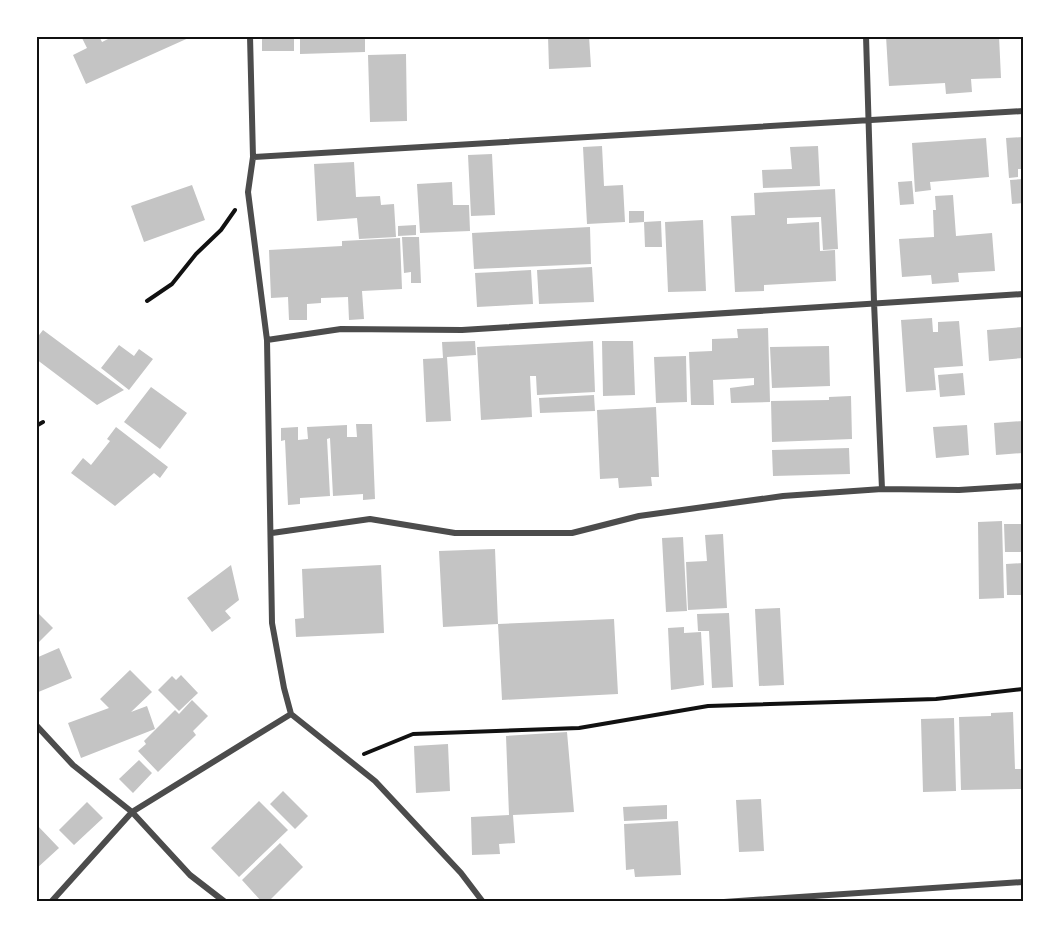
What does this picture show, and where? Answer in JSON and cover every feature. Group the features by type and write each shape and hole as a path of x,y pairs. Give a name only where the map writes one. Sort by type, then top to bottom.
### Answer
{"street":[{"path":"250,36 253,157 248,192 267,340 273,623 291,714 375,781 461,873 483,902"},
{"path":"866,36 882,489"},
{"path":"253,157 1023,111"},
{"path":"267,340 341,329 462,330 1023,294"},
{"path":"272,533 370,519 455,533 572,533 650,515 783,496 882,489 958,490 1023,486"},
{"path":"51,902 132,812 291,714"},
{"path":"36,725 73,765 132,812 190,875 225,902"},
{"path":"724,902 1023,882"}],"path":[{"path":"147,301 172,284 195,254 221,230 248,192"},
{"path":"36,426 43,422"},
{"path":"349,760 413,734 579,728 708,706 936,699 1023,689"}],"building":[{"path":"81,36 99,36 102,42 114,36 193,36 86,84 73,55 87,48"},
{"path":"262,36 294,36 294,51 262,51"},
{"path":"300,36 320,36 320,38 365,36 365,52 300,54"},
{"path":"548,36 589,36 591,67 549,69"},
{"path":"886,36 999,36 1001,78 971,79 972,92 946,94 945,83 889,86"},
{"path":"406,54 407,121 370,122 368,55"},
{"path":"1023,137 1023,169 1018,169 1018,177 1009,178 1006,138"},
{"path":"986,138 989,177 930,182 931,190 915,192 912,143"},
{"path":"602,146 604,186 623,185 625,222 587,224 583,147"},
{"path":"818,146 820,186 763,188 762,170 792,169 790,147"},
{"path":"492,154 495,215 471,216 468,155"},
{"path":"354,162 356,197 380,196 381,205 394,204 396,237 359,239 357,218 317,221 314,164"},
{"path":"1023,179 1023,203 1012,204 1010,180"},
{"path":"912,181 914,204 900,205 898,182"},
{"path":"452,182 453,205 469,205 470,231 420,233 417,184"},
{"path":"192,185 205,220 144,242 131,206"},
{"path":"835,189 838,249 823,250 821,217 787,218 787,224 819,222 820,251 835,250 836,281 764,285 764,291 735,292 731,216 755,215 754,193"},
{"path":"953,195 956,236 992,233 995,271 958,273 959,282 932,284 931,275 902,277 899,239 934,237 935,196"},
{"path":"629,211 644,211 644,222 629,223"},
{"path":"703,220 706,291 668,292 665,222"},
{"path":"661,221 662,247 645,247 644,222"},
{"path":"416,225 416,235 398,236 398,226"},
{"path":"590,227 591,264 474,269 472,233"},
{"path":"402,237 419,237 421,283 411,283 411,272 404,273"},
{"path":"400,238 402,289 362,291 364,319 349,320 348,297 321,298 321,303 307,304 307,320 289,320 288,297 271,298 269,250 342,246 342,241"},
{"path":"592,267 594,302 539,304 537,270"},
{"path":"531,270 533,304 477,307 475,273"},
{"path":"932,318 933,332 938,332 938,322 959,321 963,366 934,368 936,390 906,392 901,320"},
{"path":"1023,327 1023,358 989,361 987,330"},
{"path":"768,328 770,402 731,403 730,388 754,385 754,378 713,380 714,405 691,405 689,352 712,351 712,339 738,338 737,329"},
{"path":"43,330 124,390 97,405 36,359 36,339"},
{"path":"475,341 476,355 447,357 451,421 426,422 423,359 443,358 442,342"},
{"path":"593,341 595,392 537,395 536,376 530,376 532,417 481,420 477,347"},
{"path":"602,341 633,341 635,395 603,396"},
{"path":"119,345 134,356 139,349 153,359 129,390 101,368"},
{"path":"829,346 830,386 772,388 770,347"},
{"path":"686,356 687,402 656,403 654,357"},
{"path":"963,373 965,395 940,397 938,375"},
{"path":"151,387 187,413 160,449 124,422"},
{"path":"594,395 595,411 540,413 539,398"},
{"path":"851,396 852,439 772,442 771,401 829,400 829,397"},
{"path":"656,407 659,477 651,477 652,486 619,488 618,478 600,479 597,410"},
{"path":"1023,421 1023,453 996,455 994,423"},
{"path":"356,424 372,424 375,499 363,500 363,494 333,496 330,438 327,439 330,496 300,498 300,504 288,505 285,440 281,441 281,428 298,427 298,440 308,439 307,427 347,425 347,437 357,437"},
{"path":"967,425 969,455 936,458 933,427"},
{"path":"116,427 168,467 160,478 154,473 115,506 71,473 83,458 91,465 110,441 107,439"},
{"path":"849,448 850,474 773,476 772,450"},
{"path":"1002,521 1004,598 979,599 978,522"},
{"path":"1004,524 1023,524 1023,552 1005,552"},
{"path":"723,534 727,608 688,610 686,562 707,561 705,535"},
{"path":"683,537 687,611 666,612 662,538"},
{"path":"495,549 498,624 443,627 439,551"},
{"path":"1023,563 1023,595 1007,595 1006,564"},
{"path":"231,565 239,600 225,611 231,618 212,632 187,598"},
{"path":"381,565 384,633 296,637 295,619 304,618 302,569"},
{"path":"780,608 784,685 759,686 755,609"},
{"path":"36,611 53,628 36,645"},
{"path":"729,613 733,687 712,688 709,631 698,631 697,614"},
{"path":"614,619 618,694 502,700 498,624"},
{"path":"684,627 684,633 701,632 704,685 671,690 668,628"},
{"path":"59,648 72,678 36,693 36,658"},
{"path":"130,670 152,692 131,712 147,706 155,729 81,758 68,723 109,708 100,699"},
{"path":"181,675 198,693 179,711 158,690 172,676 176,680"},
{"path":"192,700 208,716 193,731 196,735 158,772 138,751 146,744 144,741 175,710 179,714"},
{"path":"1013,712 1015,769 1023,769 1023,789 961,790 959,717 991,716 991,713"},
{"path":"954,718 956,791 923,792 921,719"},
{"path":"567,732 574,812 513,815 515,843 499,844 500,854 472,855 471,817 509,815 506,736"},
{"path":"448,744 450,791 416,793 414,746"},
{"path":"139,760 152,773 133,793 119,779"},
{"path":"283,791 308,816 295,829 270,804"},
{"path":"761,799 764,851 739,852 736,800"},
{"path":"259,801 288,830 239,877 211,848"},
{"path":"87,802 103,818 74,845 59,830"},
{"path":"667,805 667,819 624,821 623,807"},
{"path":"678,821 681,875 635,877 634,869 626,870 624,824"},
{"path":"36,824 59,848 36,869"},
{"path":"280,843 303,867 268,902 262,902 242,880"}]}
